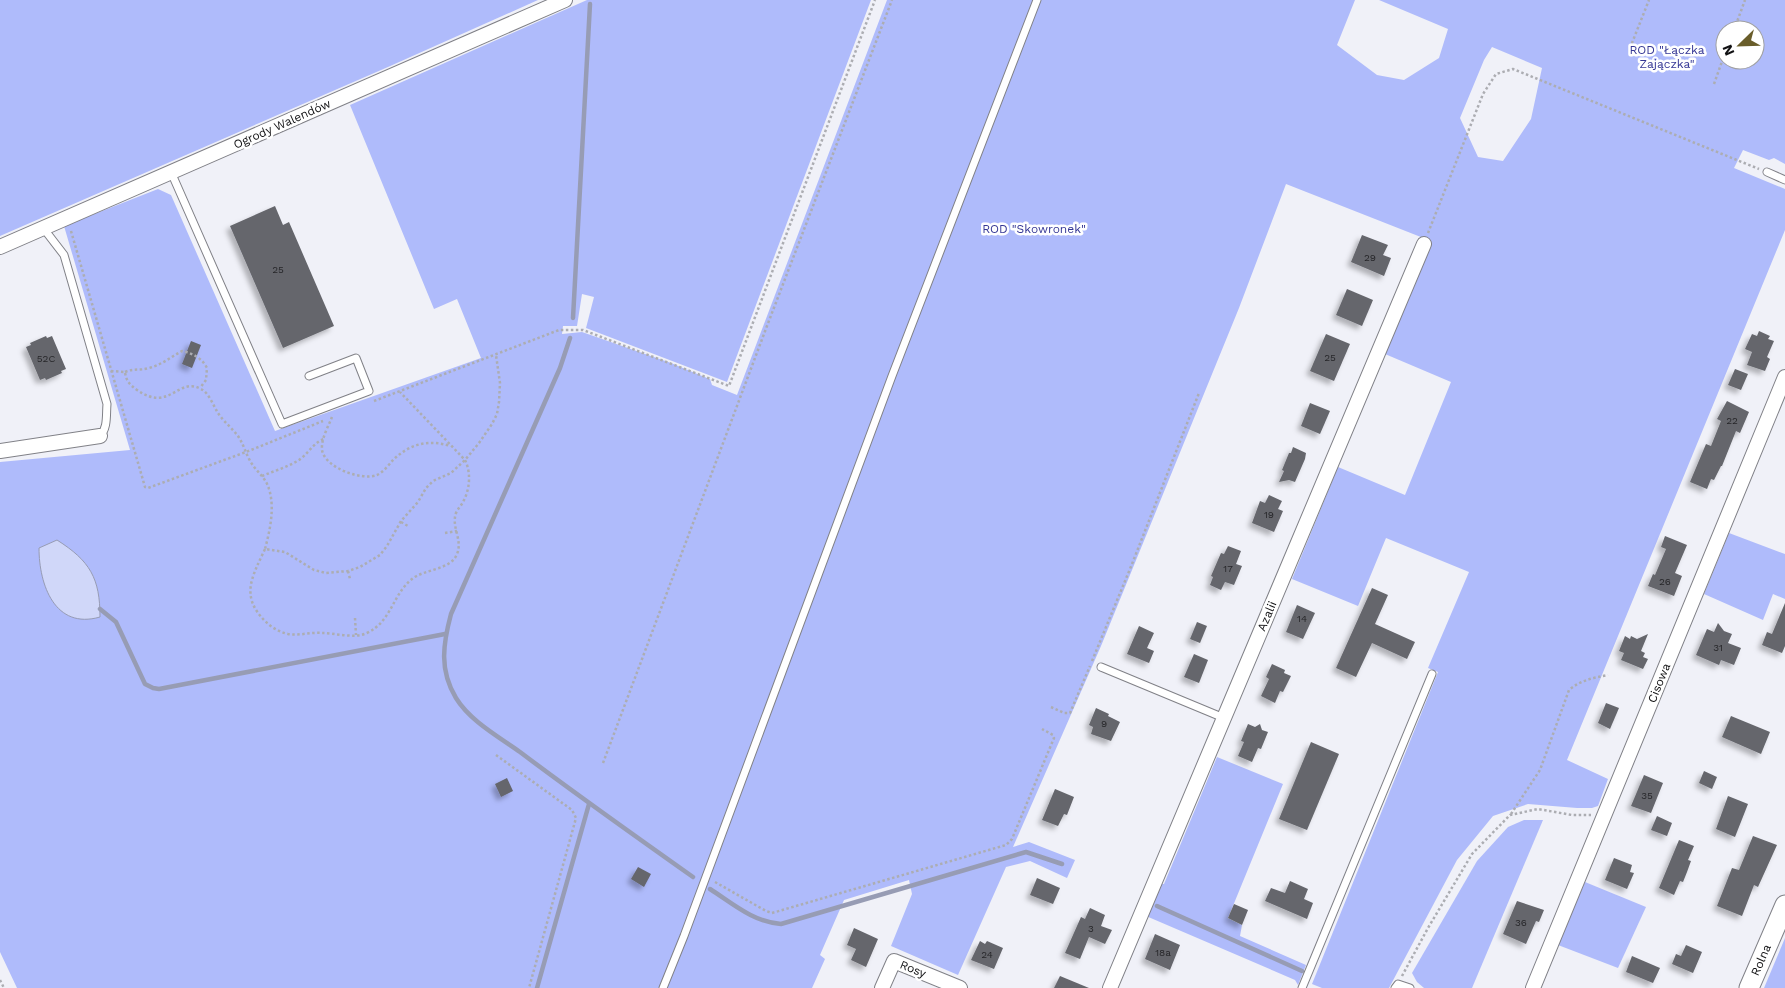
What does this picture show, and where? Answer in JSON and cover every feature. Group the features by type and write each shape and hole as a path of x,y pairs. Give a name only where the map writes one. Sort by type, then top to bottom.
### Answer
{"street":[{"name":"Ogrody Walendów","path":"0,247 565,0"},
{"name":"Azalii","path":"1110,988 1424,244"},
{"name":"Cisowa","path":"1533,988 1785,377"},
{"path":"0,451 100,436"},
{"name":"Rolna","path":"1749,988 1785,905"},
{"name":"Rosy","path":"882,988 894,961 960,988"}],"lane":[{"path":"663,988 892,376 1037,0"},
{"path":"171,172 282,424 369,391 356,358 309,376"},
{"path":"1767,172 1785,180"},
{"path":"44,228 64,255 107,404 106,424 100,436"},
{"path":"1101,667 1224,718"},
{"path":"1302,988 1432,674"},
{"path":"1396,986 1410,988"}],"path":[{"path":"366,404 559,330 583,330 729,386 875,0"},
{"path":"603,763 892,0"},
{"path":"1630,48 1649,0"},
{"path":"1738,20 1745,0"},
{"path":"1424,244 1484,94 1496,74 1512,69 1767,172"},
{"path":"1714,84 1719,70"},
{"path":"67,218 145,487 148,488 246,452 332,417 322,450 325,459 334,466 351,474 377,475 405,450 418,444 440,442 452,446"},
{"path":"110,371 146,370 182,352 186,352 201,359 207,368 206,380 200,388"},
{"path":"265,549 285,552 314,570 326,573 348,571 360,567 380,555 401,521 418,502 426,488 433,481 450,473 465,460 479,443 497,414 500,383 496,355"},
{"path":"125,372 125,379 130,385 143,394 156,399 167,396 181,388 192,386 200,388 206,393 220,415 239,438 252,464 262,476 269,489 271,511 269,536 254,572 250,591 251,602 255,611 268,623 278,631 287,634 364,635 375,629 388,616 401,590 412,579 450,563 457,555 459,547 455,519 465,500 469,484 468,466 452,446 399,392"},
{"path":"1051,707 1064,713 1070,713 1200,393"},
{"path":"262,476 299,460 318,441 324,439"},
{"path":"401,521 408,526"},
{"path":"445,533 456,532"},
{"path":"348,571 350,579"},
{"path":"355,618 356,635"},
{"path":"1396,986 1472,854 1510,816 1540,770 1569,690 1576,684 1588,679 1608,675"},
{"path":"705,876 766,912 772,913 1006,846 1012,839 1054,738 1053,734 1042,729"},
{"path":"496,755 572,810 576,818 529,988"},
{"path":"1510,816 1538,809 1572,815 1606,812"},
{"path":"0,980 4,988"}],"green space":[{"path":"0,0 538,0 0,236"},
{"path":"587,0 871,0 727,382 586,328 594,297 582,294 577,326 563,326 562,334 582,332 671,363 710,379 712,385 737,395 887,0 1355,0 1337,45 1377,75 1404,80 1439,58 1448,29 1379,0 1785,0 1785,164 1774,158 1769,160 1743,150 1734,168 1785,189 1785,230 1567,760 1608,779 1598,806 1577,808 1528,804 1493,816 1457,860 1389,988 1322,988 1312,984 1438,672 1428,668 1469,572 1386,538 1358,606 1292,579 1338,467 1405,495 1451,382 1385,354 1431,241 1286,184 1239,308 1101,646 1013,847 1029,842 1075,860 1067,878 1030,861 1006,867 958,975 891,946 912,894 909,880 844,900 820,955 825,959 812,988 17,988 0,952 0,462 130,450 64,226 158,189 171,195 275,431 481,358 457,299 434,309 350,105","holes":["1492,47 1542,68 1531,119 1503,161 1478,157 1460,118 1484,60"]},
{"path":"1729,533 1785,554 1785,599 1773,594 1763,620 1704,594"},
{"path":"1217,757 1283,784 1228,918 1242,925 1240,936 1306,965 1298,985 1295,980 1146,916 1160,884 1164,884"},
{"path":"1524,820 1543,820 1472,988 1424,988 1417,982 1412,973 1477,861 1508,827"},
{"path":"1585,882 1646,907 1618,968 1558,945"},
{"path":"1785,938 1785,988 1764,988"}],"shaded area":[{"path":"57,540 78,555 91,572 98,591 100,617 84,619 71,617 61,611 46,590 42,576 39,548"}],"building":[{"path":"275,206 283,225 289,222 334,326 283,348 230,226"},
{"path":"1362,235 1388,245 1383,255 1391,258 1384,276 1351,262"},
{"path":"1347,289 1373,300 1362,326 1336,315"},
{"path":"1759,331 1770,336 1768,339 1774,341 1767,357 1770,359 1765,371 1747,365 1752,352 1745,349 1752,334 1757,336"},
{"path":"1326,334 1350,344 1334,381 1310,371"},
{"path":"46,336 47,338 52,336 66,369 61,371 62,373 46,380 45,378 40,380 26,347 31,345 30,343"},
{"path":"191,341 201,345 192,368 182,364"},
{"path":"1735,369 1748,374 1741,390 1728,385"},
{"path":"1727,401 1749,412 1740,433 1736,431 1722,466 1714,480 1711,479 1707,489 1690,482 1706,444 1711,446 1721,421 1717,419"},
{"path":"1310,403 1330,411 1320,434 1301,426"},
{"path":"1293,447 1306,453 1305,459 1295,482 1289,480 1279,482 1284,471 1282,470"},
{"path":"1269,495 1282,501 1278,509 1283,511 1274,532 1252,523 1260,501 1265,503"},
{"path":"1665,536 1687,545 1675,573 1682,576 1674,596 1648,586 1666,549 1661,547"},
{"path":"1228,546 1241,551 1236,564 1242,566 1234,585 1225,582 1221,590 1210,585 1213,577 1211,576 1221,553 1224,554"},
{"path":"1372,588 1388,595 1375,624 1415,642 1407,659 1372,643 1356,677 1336,668"},
{"path":"1785,603 1785,646 1782,653 1762,645 1767,632 1772,634"},
{"path":"1297,605 1315,613 1303,639 1286,632"},
{"path":"1197,622 1207,626 1200,643 1190,639"},
{"path":"1718,623 1724,631 1732,634 1728,643 1741,648 1734,665 1721,660 1719,665 1696,655 1707,629 1714,632"},
{"path":"1139,626 1154,633 1147,648 1154,651 1149,663 1127,654"},
{"path":"1648,634 1641,651 1645,653 1643,657 1648,659 1643,669 1621,660 1624,653 1619,651 1625,636 1630,639 1631,636 1637,639"},
{"path":"1194,654 1208,660 1199,683 1184,677"},
{"path":"1272,664 1285,670 1284,673 1291,676 1283,692 1280,691 1275,703 1261,696 1269,679 1266,677"},
{"path":"1606,703 1619,708 1610,729 1598,723"},
{"path":"1096,708 1120,722 1111,741 1091,734 1093,727 1089,725"},
{"path":"1731,716 1770,732 1761,754 1722,737"},
{"path":"1248,724 1255,727 1260,724 1262,730 1268,732 1261,749 1258,748 1252,762 1238,756 1244,742 1241,741"},
{"path":"1311,742 1339,754 1307,830 1279,819"},
{"path":"1704,771 1717,777 1712,789 1699,783"},
{"path":"1644,775 1663,783 1651,813 1631,806"},
{"path":"507,778 513,791 501,797 495,784"},
{"path":"1055,789 1074,797 1067,815 1064,814 1058,826 1042,820"},
{"path":"1728,796 1748,804 1735,837 1716,829"},
{"path":"1657,816 1672,823 1667,836 1651,830"},
{"path":"1753,836 1777,845 1758,887 1754,885 1742,916 1717,906 1732,868 1739,870"},
{"path":"1679,840 1694,846 1688,860 1691,861 1683,882 1680,881 1674,895 1659,888"},
{"path":"1614,858 1632,865 1630,872 1634,873 1627,889 1605,880"},
{"path":"638,867 651,874 644,887 631,879"},
{"path":"1037,878 1060,888 1053,904 1030,895"},
{"path":"1290,881 1308,889 1304,899 1313,903 1307,919 1265,901 1271,888 1285,893"},
{"path":"1517,901 1544,910 1539,922 1536,921 1526,944 1503,934"},
{"path":"1234,904 1248,910 1242,925 1228,918"},
{"path":"1090,908 1105,915 1101,926 1112,930 1105,944 1089,937 1080,959 1065,953 1081,917 1085,919"},
{"path":"854,928 878,939 866,967 851,960 856,949 847,945"},
{"path":"1155,934 1180,945 1170,970 1145,959"},
{"path":"980,941 985,944 987,941 1003,948 994,969 971,960"},
{"path":"1686,945 1702,952 1693,973 1672,964 1676,954 1681,956"},
{"path":"1632,956 1660,968 1653,983 1626,972"},
{"path":"1060,976 1089,988 1054,988"}],"waterway":[{"path":"573,318 590,4"},
{"path":"570,338 560,368 451,614 444,657 447,677 456,698 477,721 693,877"},
{"path":"100,609 116,622 145,684 159,689 445,634"},
{"path":"537,988 589,804"},
{"path":"710,889 752,916 781,924 1026,852 1062,864"},
{"path":"1157,906 1302,971"}],"park label":[{"name":"ROD \"Łączka Zajączka\"","path":"1667,57"},
{"name":"ROD \"Skowronek\"","path":"1034,229"}]}
